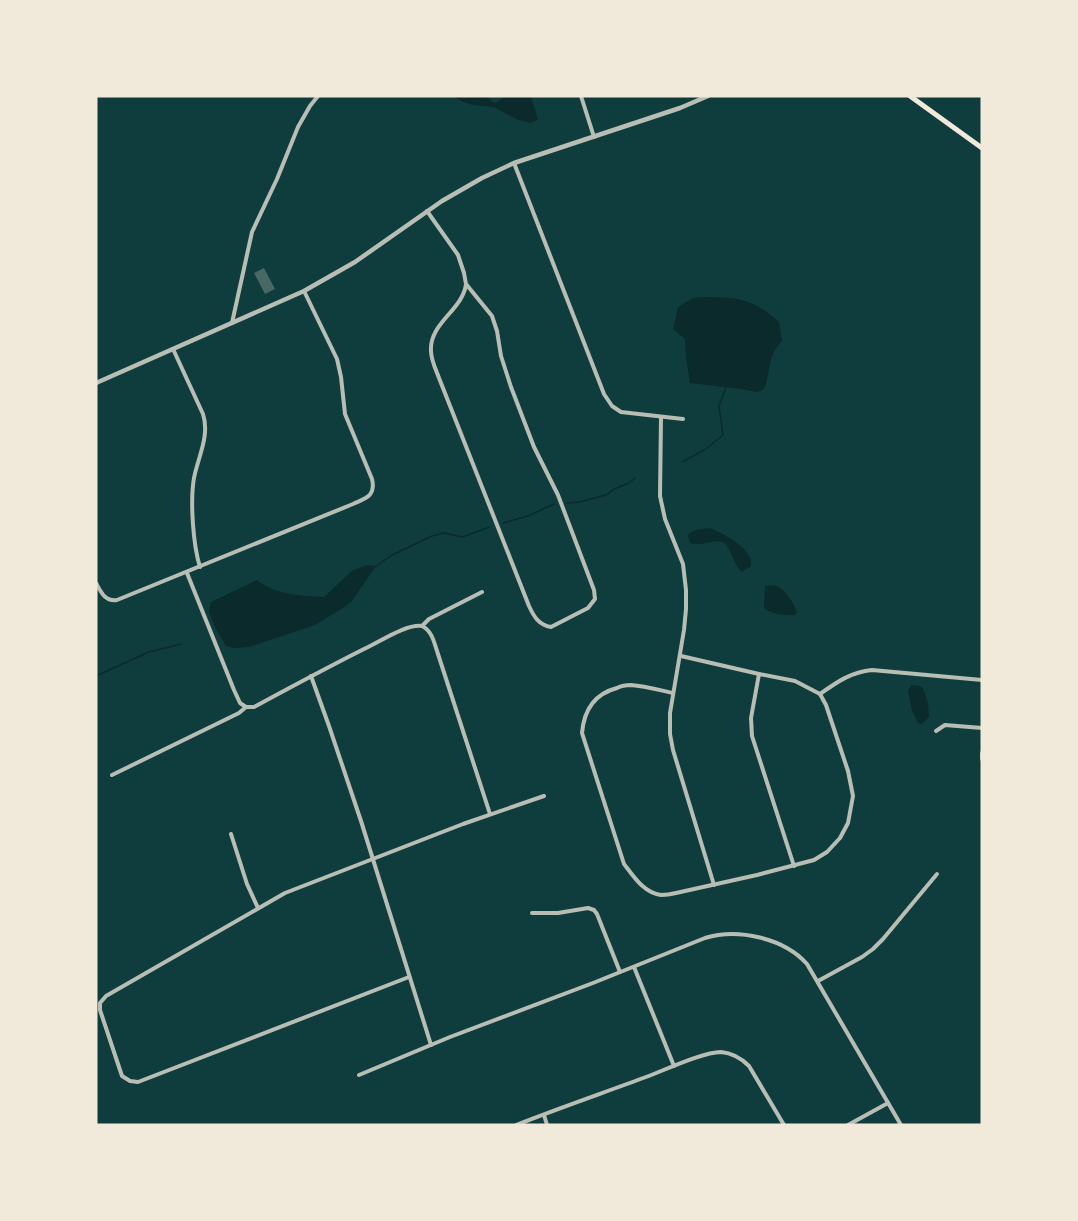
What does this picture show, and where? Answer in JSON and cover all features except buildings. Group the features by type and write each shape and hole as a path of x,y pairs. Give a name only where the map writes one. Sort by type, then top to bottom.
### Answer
{"main road":[{"path":"910,96 982,148"}],"street":[{"path":"231,324 252,232 298,127 318,96"},
{"path":"581,96 594,137"},
{"path":"96,383 304,291 355,262 427,211 482,177 680,108 708,96"},
{"path":"514,164 604,394 612,406 621,412 683,419"},
{"path":"427,211 458,255 466,284 461,298 440,324 433,337 430,349 433,361 529,606 533,615 541,623 551,627 588,608 595,599 594,590 558,495 540,460 512,387 501,357 494,321 490,312 466,284"},
{"path":"96,583 104,597 113,601 353,504 367,498 373,490 372,479 345,414 342,377 337,359 304,291"},
{"path":"173,349 206,424 192,492 196,555 200,567"},
{"path":"661,417 660,496 665,519 683,564 686,590 681,656 670,713 670,734 714,885"},
{"path":"187,573 234,690 240,703 246,707"},
{"path":"422,626 482,592"},
{"path":"112,775 394,634 412,626 422,626 430,632 437,651 490,814"},
{"path":"673,693 629,684 614,688 598,695 583,721 582,733 624,864 646,890 661,895 676,893 794,866 814,860 827,852 840,838 848,823 853,796 848,771 826,705 820,694 795,681 681,656"},
{"path":"820,694 840,679 872,670 982,681"},
{"path":"759,674 751,718 752,736 794,866"},
{"path":"311,676 431,1045"},
{"path":"936,731 945,725 982,728"},
{"path":"982,753 982,759"},
{"path":"409,977 138,1082 130,1082 122,1076 100,1010 100,1003 104,997 297,887 544,796"},
{"path":"231,834 247,884 258,908"},
{"path":"818,981 873,949 937,874"},
{"path":"532,913 558,913 588,908 594,910 620,972"},
{"path":"359,1075 712,936 737,934 772,941 801,956 818,981 901,1125"},
{"path":"634,967 674,1066"},
{"path":"516,1125 712,1053 729,1053 738,1057 752,1070 784,1125"},
{"path":"848,1125 888,1103"},
{"path":"544,1115 547,1125"}],"water":[{"path":"455,96 487,96 496,103 505,96 531,96 538,120 530,123 516,119 494,107 472,105"},
{"path":"693,298 743,300 760,308 779,322 782,341 771,358 764,389 757,392 690,383 685,339 673,329 678,307"},
{"path":"710,528 730,538 743,548 751,560 751,566 742,572 723,542 690,543 689,533"},
{"path":"368,565 376,566 351,602 343,608 315,625 249,647 226,646 209,612 211,602 257,580 280,592 324,597 353,570"},
{"path":"774,585 788,596 797,612 795,615 778,614 764,608 765,586"},
{"path":"911,685 923,688 928,703 929,717 922,724 919,724 912,711 908,691"}],"waterway":[{"path":"682,462 706,449 723,435 719,406 726,387"},
{"path":"567,503 606,495 635,478"},
{"path":"503,523 528,516 554,504"},
{"path":"376,566 392,555 432,536 444,533 463,537 489,527"},
{"path":"96,676 149,652 181,644"}]}
